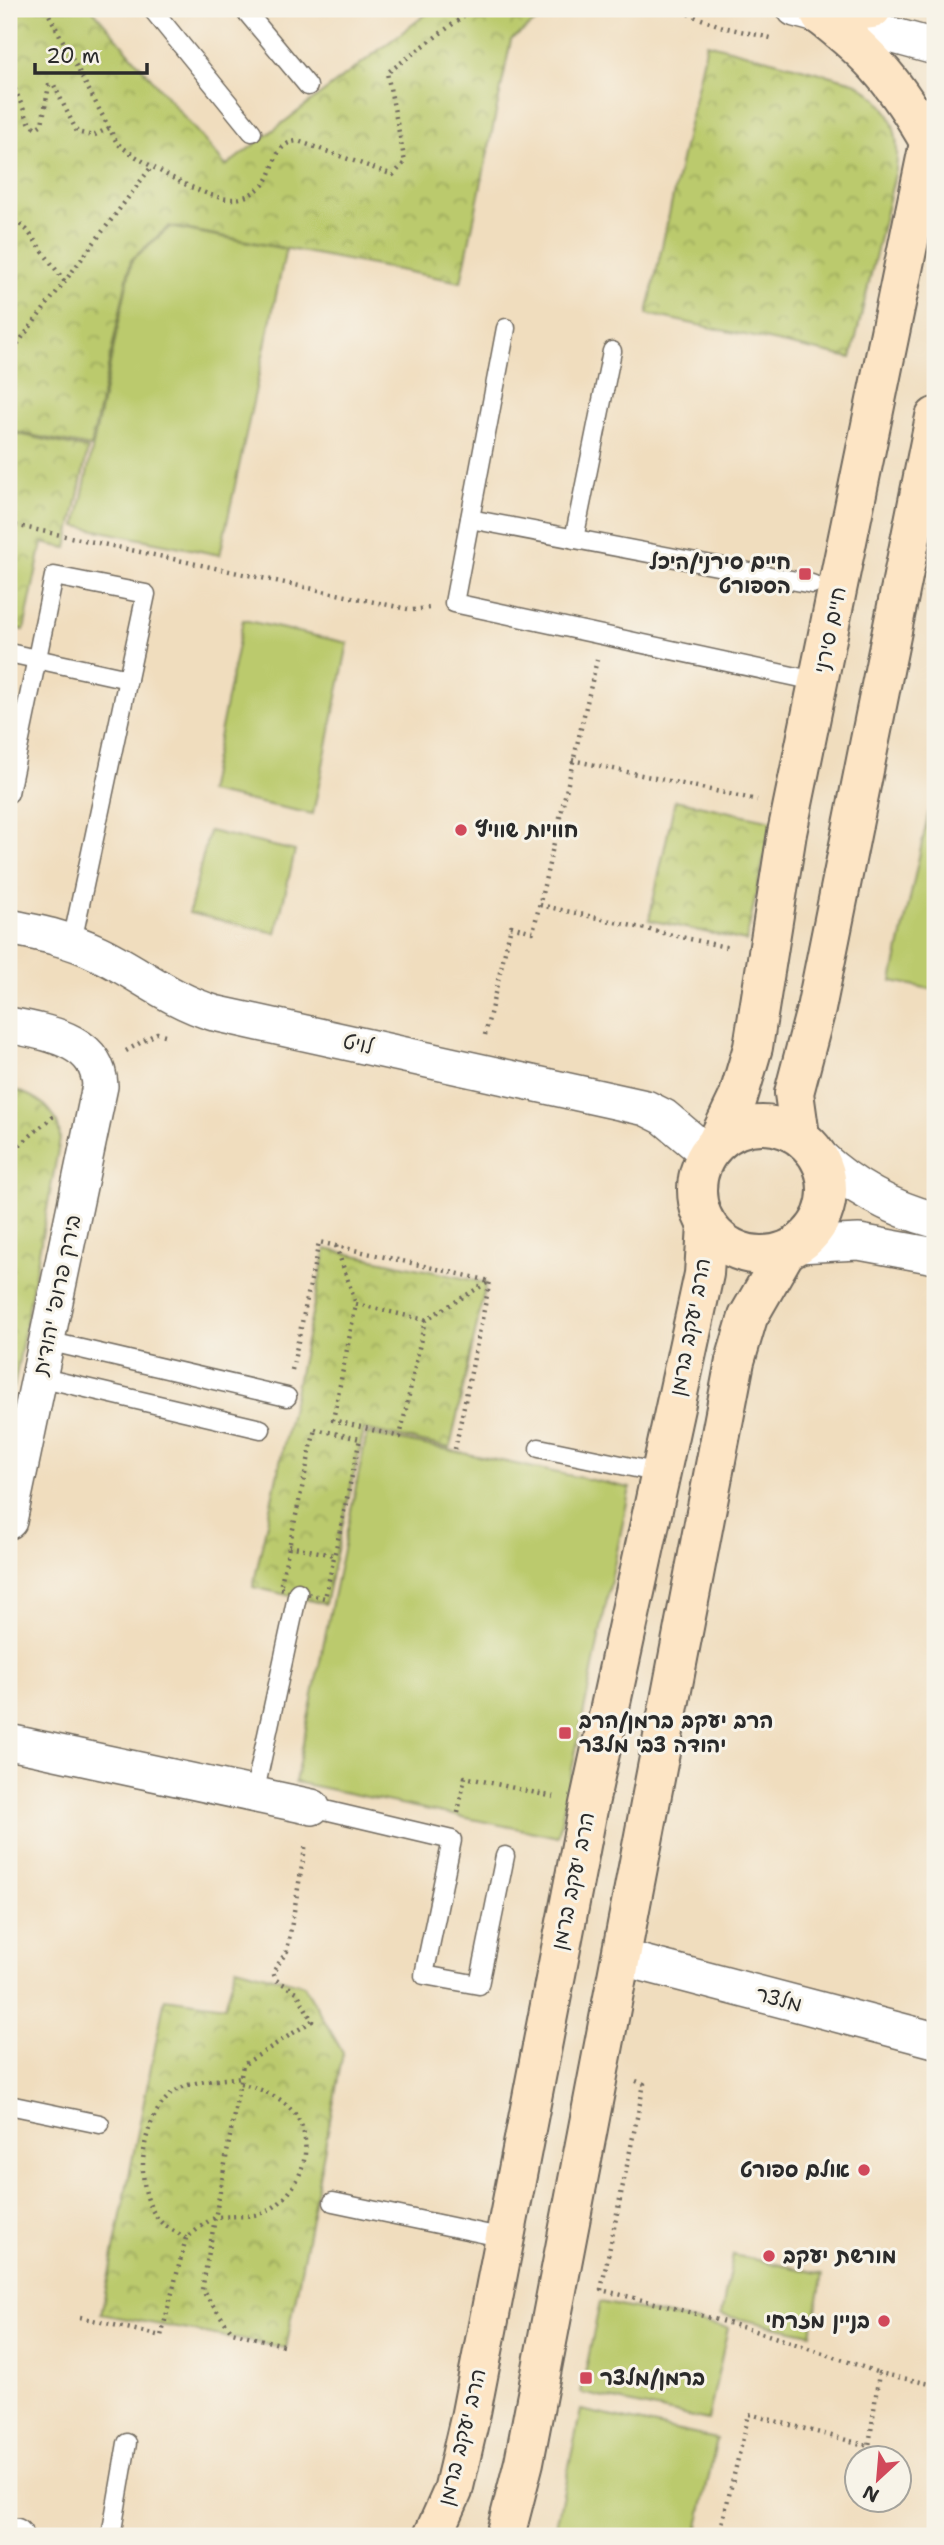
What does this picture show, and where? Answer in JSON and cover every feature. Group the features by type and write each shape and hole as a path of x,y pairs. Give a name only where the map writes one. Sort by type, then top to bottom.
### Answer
{"street":[{"path":"808,12 872,9"},
{"path":"808,12 935,47"},
{"path":"808,12 862,47 932,128"},
{"name":"חיים סירני","path":"712,1147 746,1076 793,807 932,128"},
{"path":"505,2536 524,2462 623,1958 735,1361 748,1317 792,1248 814,1229 825,1208 826,1173 809,1146 794,1093 816,1009 935,417"},
{"name":"לויט","path":"9,927 72,942 99,953 171,997 200,1009 646,1108 712,1147"},
{"name":"בירק פרופ' יהודית","path":"9,1025 76,1045 87,1052 98,1068 99,1096 9,1521"},
{"path":"935,1220 851,1185 787,1129 757,1125 742,1127 712,1147 696,1181 698,1204 706,1225 733,1249 768,1255 792,1248 859,1242 935,1256"},
{"name":"הרב יעקב ברמן","path":"433,2536 453,2491 589,1804 704,1274 706,1225"},
{"path":"9,1742 312,1807"},
{"name":"מלצר","path":"623,1958 935,2040"},
{"path":"9,2535 15,2536"}],"lane":[{"path":"152,9 252,132"},
{"path":"244,9 308,86"},
{"path":"506,328 454,603 820,682"},
{"path":"574,539 612,351"},
{"path":"470,519 812,584"},
{"path":"9,793 54,576 146,594 72,942"},
{"path":"9,653 128,679"},
{"path":"47,1341 286,1396"},
{"path":"39,1377 261,1429"},
{"path":"539,1448 660,1473"},
{"path":"254,1795 298,1592"},
{"path":"312,1807 452,1840 424,1975 480,1985 505,1856"},
{"path":"9,2105 100,2124"},
{"path":"333,2202 505,2238"},
{"path":"111,2536 127,2443"}],"path":[{"path":"9,76 30,124 36,128 42,124 49,85 54,85 77,132 93,136 110,128"},
{"path":"9,355 153,166"},
{"path":"9,216 27,230 65,282"},
{"path":"9,524 412,610 454,603"},
{"path":"476,1070 511,926 533,932 604,634"},
{"path":"572,760 793,807"},
{"path":"540,905 766,956"},
{"path":"286,1396 319,1242 490,1281"},
{"path":"335,1245 356,1304 332,1420 400,1437 425,1320"},
{"path":"356,1304 425,1320 490,1281"},
{"path":"455,1449 490,1281"},
{"path":"314,1430 360,1439 334,1555 325,1598 280,1588 314,1430"},
{"path":"289,1546 334,1555"},
{"path":"452,1840 465,1777 589,1804"},
{"path":"282,2344 232,2332 202,2290 243,2065 312,2021 296,1992 276,1980 274,1972 287,1951 312,1807"},
{"path":"599,2071 644,2084 601,2290 686,2310 804,2344 879,2373 935,2385"},
{"path":"80,2317 161,2336 186,2238 215,2217 254,2216 272,2208 296,2182 305,2156 301,2125 290,2108 270,2094 240,2080 182,2087 159,2107 145,2134 144,2169 148,2200 159,2221 186,2238"},
{"path":"719,2536 749,2414 869,2446 879,2373"}],"green space":[{"path":"9,9 92,9 226,166 433,9 553,9 511,40 461,282 169,226 131,260 91,447 9,431"},
{"path":"707,43 854,82 876,99 890,119 897,142 896,170 851,358 647,314"},
{"path":"170,227 286,249 220,555 76,526 132,260"},
{"path":"9,432 88,449 67,548 42,543 24,630 9,627"},
{"path":"243,620 348,643 313,814 208,792"},
{"path":"675,800 772,821 746,941 649,920"},
{"path":"929,811 935,812 935,990 892,981"},
{"path":"209,831 295,851 276,933 189,913"},
{"path":"9,1088 37,1099 51,1111 59,1128 60,1139 14,1387 9,1386"},
{"path":"326,1249 486,1283 450,1448 364,1429 325,1604 253,1587"},
{"path":"367,1433 630,1488 558,1837 295,1782"},
{"path":"236,1967 304,1985 343,2053 286,2348 101,2314 165,1998 225,2006"},
{"path":"733,2255 823,2274 811,2334 721,2315"},
{"path":"600,2302 728,2328 708,2420 581,2393"},
{"path":"581,2410 717,2439 696,2536 554,2536"}],"place":[{"name":"חיים סירני/היכל הספורט","path":"805,574"},
{"name":"חוויות שוויץ","path":"461,830"},
{"name":"הרב יעקב ברמן/הרב יהודה צבי מלצר","path":"565,1733"},
{"name":"אולם ספורט","path":"864,2170"},
{"name":"מורשת יעקב","path":"769,2256"},
{"name":"בניין מזרחי","path":"884,2321"},
{"name":"ברמן/מלצר","path":"586,2378"}]}
